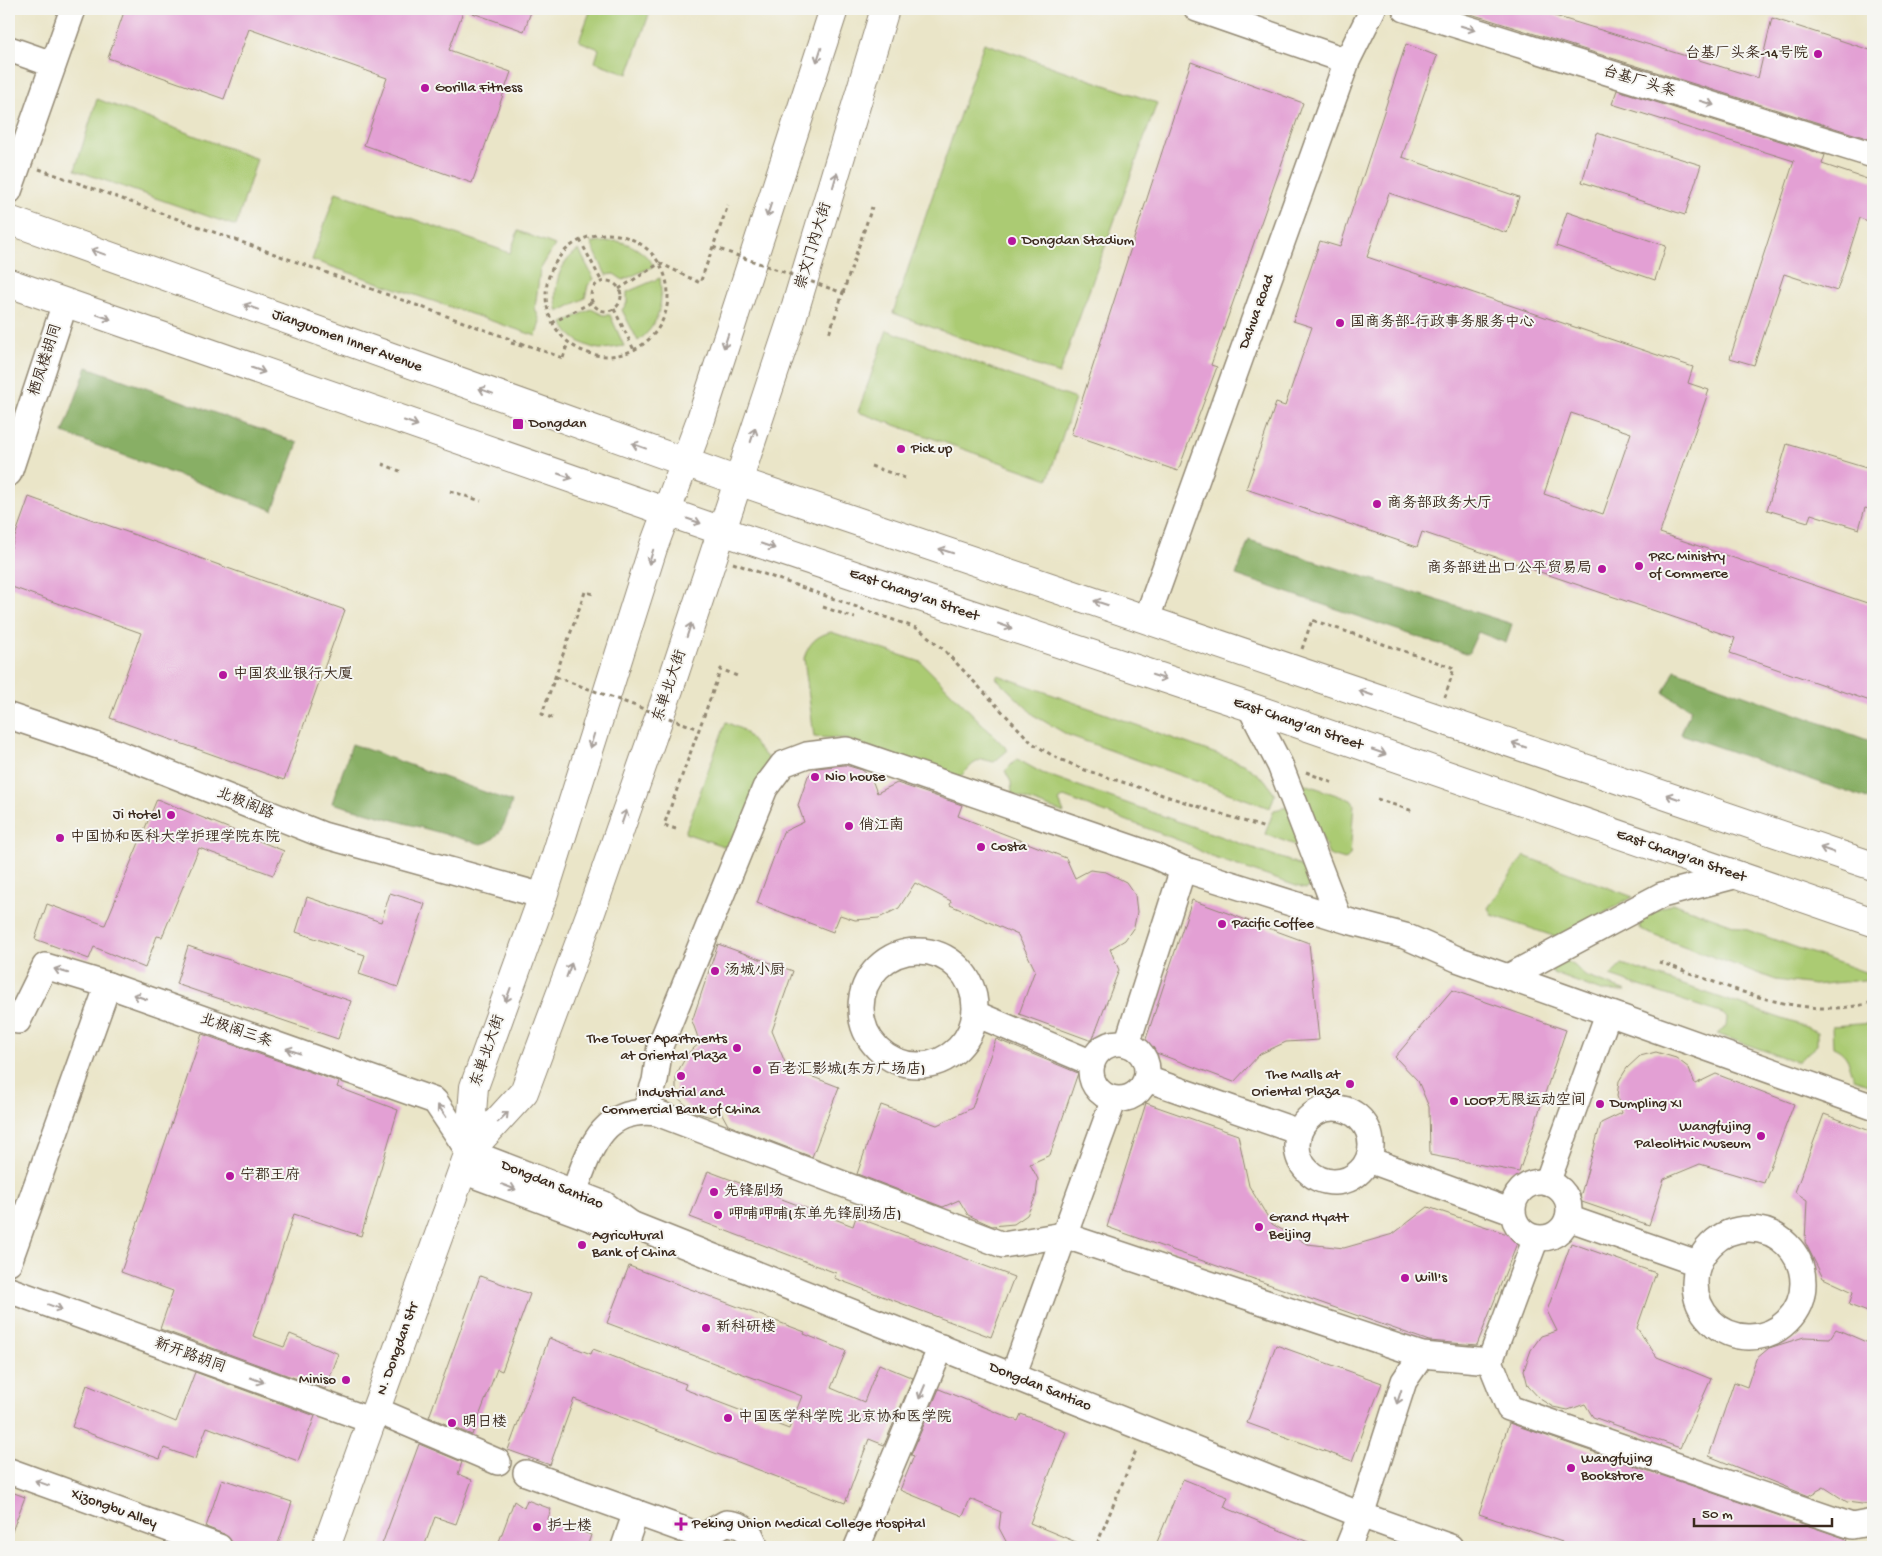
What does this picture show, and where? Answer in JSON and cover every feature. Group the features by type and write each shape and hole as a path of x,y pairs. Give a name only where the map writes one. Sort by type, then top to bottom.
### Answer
{"main road":[{"path":"685,463 834,9"},
{"name":"崇文门内大街","path":"717,543 829,199 885,9"},
{"name":"Jianguomen Inner Avenue","path":"9,220 738,481"},
{"path":"9,283 667,511"},
{"name":"东单北大街","path":"466,1161 474,1088 543,896 667,511 685,463"},
{"path":"738,481 1147,618 1873,866"},
{"name":"East Chang'an Street","path":"667,511 717,543 1250,707 1873,922"},
{"name":"东单北大街","path":"466,1161 524,1092 674,675 717,543"},
{"name":"N. Dongdan Str","path":"326,1547 466,1161"}],"street":[{"path":"9,191 52,64 73,9"},
{"path":"1198,9 1347,61"},
{"name":"Dahua Road","path":"1147,618 1347,61 1373,9"},
{"name":"台基厂头条","path":"1405,9 1873,155"},
{"path":"9,49 52,64"},
{"name":"栖凤楼胡同","path":"9,474 65,303"},
{"path":"1250,707 1280,765 1339,918"},
{"name":"北极阁路","path":"9,716 113,750 323,835 543,896"},
{"path":"645,1111 655,1081 660,1046 765,788 783,764 807,755 847,750 1155,856 1183,869 1339,918 1405,936 1457,959 1873,1108"},
{"path":"1127,1044 1183,869"},
{"path":"1508,977 1662,895 1738,875"},
{"path":"921,950 939,954 955,964 968,978 974,995 976,1014 970,1032 959,1048 944,1060 925,1065 906,1064 888,1057 873,1044 863,1027 860,1008 863,989 872,973 879,966 902,952 921,950"},
{"name":"北极阁三条","path":"9,1017 18,1021 45,966 108,985 435,1101 466,1161"},
{"path":"9,1262 108,985"},
{"path":"976,1014 1092,1063"},
{"path":"1547,1183 1608,1014"},
{"path":"1112,1044 1127,1044 1138,1050 1143,1056 1148,1071 1147,1079 1144,1086 1130,1098 1114,1099 1105,1096 1098,1090 1091,1072 1092,1063 1103,1048 1112,1044"},
{"path":"1147,1079 1299,1132"},
{"path":"1013,1376 1114,1099"},
{"path":"1336,1107 1348,1110 1358,1116 1366,1125 1371,1136 1372,1148 1369,1160 1362,1170 1352,1178 1340,1182 1321,1180 1305,1169 1299,1158 1296,1145 1299,1132 1304,1122 1319,1111 1336,1107"},
{"path":"574,1192 587,1160 607,1125 623,1115 645,1111 657,1113 1003,1246 1063,1235 1422,1355 1490,1361"},
{"path":"1369,1160 1512,1212"},
{"name":"Dongdan Santiao","path":"466,1161 574,1192 604,1204 631,1224 1369,1519 1450,1547"},
{"name":"Dongdan Santiao","path":"466,1161 598,1220 631,1224"},
{"path":"1547,1183 1563,1192 1569,1209 1565,1226 1552,1236 1536,1238 1520,1229 1512,1212 1516,1195 1522,1188 1530,1184 1547,1183"},
{"path":"1568,1218 1697,1263"},
{"path":"1752,1228 1769,1232 1784,1240 1795,1254 1803,1278 1800,1304 1789,1320 1774,1331 1756,1337 1737,1336 1720,1329 1705,1317 1696,1300 1694,1281 1697,1263 1706,1248 1719,1236 1735,1230 1752,1228"},
{"path":"1536,1238 1490,1361 1510,1408 1852,1526 1873,1522"},
{"name":"新开路胡同","path":"9,1290 374,1416 498,1462"},
{"path":"857,1547 941,1348"},
{"path":"1348,1547 1369,1519 1419,1388 1422,1355"},
{"name":"Xizongbu Alley","path":"9,1471 219,1547"},
{"path":"526,1473 640,1513 707,1543 718,1526 735,1524 749,1532 755,1547"},
{"path":"624,1547 640,1513"},
{"path":"1367,1547 1369,1519"}],"path":[{"path":"19,161 135,206 563,358"},
{"path":"660,263 700,283 728,205"},
{"path":"829,334 872,207"},
{"path":"615,234 633,239 648,249 660,263 668,287 666,312 659,328 648,341 634,350 618,356 600,356 583,351 568,342 552,323 546,304 546,285 553,267 564,251 580,240 597,235 615,234"},
{"path":"580,240 602,282"},
{"path":"713,247 842,293"},
{"path":"619,289 660,263"},
{"path":"592,302 594,288 602,282 611,282 619,289 620,298 614,309"},
{"path":"552,323 592,302"},
{"path":"592,302 601,310 614,309"},
{"path":"614,309 634,350"},
{"path":"563,358 568,342"},
{"path":"511,343 563,358"},
{"path":"382,464 400,471"},
{"path":"871,466 905,478"},
{"path":"450,491 481,501"},
{"path":"717,543 919,629 944,650 1026,737 1055,757 1085,770 1265,828"},
{"path":"552,718 542,714 586,592 594,594"},
{"path":"823,607 855,618"},
{"path":"1296,669 1312,620 1446,665 1454,668 1439,718"},
{"path":"676,829 664,825 721,669 737,676"},
{"path":"556,677 700,729"},
{"path":"1299,770 1333,782"},
{"path":"1377,799 1413,811"},
{"path":"1660,962 1779,1002 1808,1008 1838,1008 1873,1002"},
{"path":"1097,1544 1144,1429"}],"green space":[{"path":"591,9 651,9 628,74 595,62 599,49 579,41"},
{"name":"Dongdan Stadium","path":"984,43 1157,103 1059,374 893,313"},
{"path":"97,99 257,159 236,226 75,170"},
{"path":"336,192 510,253 518,231 555,245 540,270 535,308 540,321 536,336 312,260"},
{"path":"616,241 638,249 654,266 623,280 614,274 606,275 591,243"},
{"path":"579,250 594,279 588,285 585,298 558,312 556,286 558,277 566,262"},
{"path":"660,278 661,297 658,313 651,328 638,341 622,310 627,303 627,292"},
{"path":"591,309 603,315 610,315 624,346 603,349 595,348 583,344 568,332 563,323"},
{"path":"887,330 1075,399 1048,479 858,412"},
{"path":"87,367 298,443 273,510 63,433"},
{"path":"1249,540 1512,624 1506,643 1478,632 1468,654 1236,575"},
{"path":"831,632 921,662 1008,750 994,762 982,759 973,764 959,778 845,739 814,737 804,658 808,648 814,641"},
{"path":"1675,670 1873,742 1873,801 1681,734 1691,709 1664,693"},
{"path":"998,675 1244,764 1265,780 1275,794 1270,808 1068,735 1035,716 996,678"},
{"path":"726,722 743,730 770,761 732,849 685,833"},
{"path":"352,744 512,802 502,828 494,838 481,844 332,803"},
{"path":"1017,759 1042,773 1295,863 1309,871 1313,884 1305,889 1209,856 1186,843 1064,797 1059,801 1064,813 1012,794 1011,782 1005,771"},
{"path":"1299,782 1351,800 1354,804 1350,855 1345,860 1329,855"},
{"path":"1288,807 1306,849 1265,834 1274,810"},
{"path":"1524,856 1633,897 1559,938 1492,915 1488,908"},
{"path":"1672,903 1873,975 1873,979 1814,985 1776,980 1640,930 1639,918"},
{"path":"1563,959 1575,966 1585,976 1626,991 1601,991 1553,973 1551,967"},
{"path":"1622,964 1806,1027 1817,1032 1817,1045 1797,1062 1717,1034 1726,1027 1727,1018 1723,1014 1610,976"},
{"path":"1873,1023 1873,1086 1854,1079 1850,1064 1845,1056 1833,1047 1832,1026"}],"building":[{"path":"125,9 464,9 449,50 511,72 472,183 364,145 387,78 249,29 224,99 108,58"},
{"path":"467,9 532,9 524,31 467,11"},
{"path":"1455,9 1532,9 1758,78 1772,18 1873,51 1873,140"},
{"path":"1406,44 1437,56 1402,157 1519,197 1507,233 1389,193 1367,257 1693,367 1688,383 1709,390 1660,533 1873,605 1873,702 1730,653 1735,638 1422,532 1417,547 1246,489 1276,403 1285,406 1312,327 1293,321 1320,241 1340,247","holes":["1571,413 1631,433 1603,514 1544,494"]},
{"path":"1191,62 1303,103 1211,365 1217,367 1178,471 1071,434"},
{"path":"1617,90 1825,155 1822,164 1873,181 1873,223 1860,218 1837,291 1784,274 1754,365 1730,358 1794,161 1612,104"},
{"path":"1597,133 1701,165 1685,215 1582,182"},
{"path":"1567,212 1666,246 1655,280 1556,246"},
{"path":"1787,444 1873,470 1873,510 1865,508 1859,529 1811,514 1808,522 1767,510"},
{"name":"中国农业银行大厦","path":"29,497 345,610 284,780 110,718 141,633 9,586 9,553"},
{"path":"845,765 862,770 871,777 877,793 897,783 962,805 958,816 1066,858 1075,878 1090,870 1106,872 1126,882 1135,895 1137,912 1134,927 1125,940 1110,949 1119,970 1092,1041 1019,1014 1035,970 1018,935 950,905 951,901 915,883 899,908 879,918 855,920 840,915 833,932 757,903 783,832 804,822 798,805 808,776 817,768"},
{"path":"157,799 284,851 273,875 199,848 162,937 157,936 145,968 94,947 89,959 35,939 47,904 105,925"},
{"path":"390,893 425,904 398,987 359,974 365,955 296,932 307,897 381,922"},
{"path":"1192,900 1309,943 1319,1040 1286,1042 1260,1054 1234,1082 1143,1048"},
{"name":"The Tower Apartments at Oriental Plaza","path":"718,944 793,971 772,1031 787,1067 839,1087 812,1157 728,1125 721,1112 711,1117 694,1112 676,1096 676,1075 688,1053 700,1043 692,1021"},
{"path":"188,946 351,1001 338,1039 176,984"},
{"path":"1452,990 1566,1030 1519,1172 1430,1155 1429,1107 1418,1081 1395,1057"},
{"name":"宁郡王府","path":"202,1034 339,1082 337,1087 398,1110 361,1236 294,1214 253,1336 284,1347 290,1334 339,1354 325,1389 160,1329 173,1291 121,1272"},
{"path":"996,1039 1078,1073 1050,1155 1030,1164 1038,1179 1036,1196 1027,1215 1014,1224 992,1226 968,1215 959,1200 943,1207 857,1174 881,1105 937,1125 972,1108"},
{"path":"1656,1052 1676,1058 1689,1068 1695,1084 1716,1074 1794,1104 1764,1183 1700,1164 1664,1179 1649,1225 1579,1201 1601,1123 1622,1113 1617,1096 1619,1081 1627,1068 1640,1056"},
{"path":"1146,1103 1238,1135 1249,1186 1272,1224 1307,1244 1344,1248 1393,1234 1428,1207 1519,1238 1477,1345 1429,1341 1107,1227"},
{"path":"1824,1114 1873,1132 1873,1314 1849,1305 1853,1292 1823,1278 1805,1242 1807,1200 1795,1192"},
{"path":"708,1171 853,1226 856,1217 1014,1277 991,1337 834,1278 836,1273 690,1217"},
{"path":"1571,1243 1656,1273 1637,1328 1657,1357 1711,1379 1680,1448 1593,1417 1585,1404 1568,1410 1553,1407 1540,1399 1528,1386 1524,1370 1531,1350 1541,1336 1557,1331 1547,1311"},
{"path":"629,1266 805,1332 804,1334 846,1351 831,1388 864,1402 879,1364 913,1378 884,1445 869,1439 845,1503 574,1399 550,1465 508,1450 549,1338 591,1354 593,1349 686,1384 684,1389 789,1429 802,1396 607,1323"},
{"path":"480,1276 530,1294 502,1371 497,1369 472,1435 429,1417"},
{"path":"1836,1329 1873,1345 1873,1503 1847,1502 1824,1487 1808,1496 1709,1456 1734,1382 1747,1387 1756,1359 1769,1348 1804,1337 1830,1338"},
{"path":"1276,1345 1382,1383 1352,1461 1247,1423"},
{"path":"195,1372 315,1416 298,1461 207,1427 195,1459 164,1448 160,1459 72,1427 87,1385 176,1422"},
{"path":"939,1389 1018,1421 1021,1414 1066,1432 1030,1523 1088,1547 1009,1547 999,1528 1001,1512 970,1499 963,1516 900,1490 914,1456 911,1455"},
{"name":"Wangfujing Bookstore","path":"1509,1423 1847,1539 1844,1547 1577,1547 1479,1514"},
{"path":"419,1444 462,1462 458,1474 472,1480 456,1524 435,1517 424,1547 381,1547"},
{"path":"222,1479 292,1502 277,1547 247,1547 232,1542 224,1534 206,1527"},
{"path":"1183,1479 1228,1497 1224,1507 1320,1547 1155,1547"},
{"path":"9,1491 25,1497 10,1537 9,1537"},
{"name":"护士楼","path":"527,1500 551,1509 548,1519 591,1535 587,1547 497,1547 514,1501 524,1508"}],"place":[{"name":"台基厂头条-14号院","path":"1818,54"},
{"name":"Gorilla Fitness","path":"425,88"},
{"name":"Dongdan Stadium","path":"1012,241"},
{"name":"国商务部-行政事务服务中心","path":"1340,323"},
{"name":"Dongdan","path":"518,424"},
{"name":"Pick up","path":"901,449"},
{"name":"商务部政务大厅","path":"1377,504"},
{"name":"PRC Ministry of Commerce","path":"1639,566"},
{"name":"商务部进出口公平贸易局","path":"1602,569"},
{"name":"中国农业银行大厦","path":"223,675"},
{"name":"Nio house","path":"815,777"},
{"name":"Ji Hotel","path":"171,815"},
{"name":"俏江南","path":"849,826"},
{"name":"中国协和医科大学护理学院东院","path":"60,838"},
{"name":"Costa","path":"981,847"},
{"name":"Pacific Coffee","path":"1222,924"},
{"name":"汤城小厨","path":"715,971"},
{"name":"The Tower Apartments at Oriental Plaza","path":"737,1048"},
{"name":"百老汇影城(东方广场店)","path":"757,1070"},
{"name":"Industrial and Commercial Bank of China","path":"681,1076"},
{"name":"The Malls at Oriental Plaza","path":"1350,1084"},
{"name":"LOOP无限运动空间","path":"1454,1101"},
{"name":"Dumpling XI","path":"1600,1104"},
{"name":"Wangfujing Paleolithic Museum","path":"1761,1136"},
{"name":"宁郡王府","path":"230,1176"},
{"name":"先锋剧场","path":"714,1192"},
{"name":"呷哺呷哺(东单先锋剧场店)","path":"718,1215"},
{"name":"Grand Hyatt Beijing","path":"1259,1227"},
{"name":"Agricultural Bank of China","path":"582,1245"},
{"name":"Will's","path":"1405,1278"},
{"name":"新科研楼","path":"706,1328"},
{"name":"Miniso","path":"346,1380"},
{"name":"中国医学科学院 北京协和医学院","path":"728,1418"},
{"name":"明日楼","path":"452,1423"},
{"name":"Wangfujing Bookstore","path":"1571,1468"},
{"name":"Peking Union Medical College Hospital","path":"681,1524"},
{"name":"护士楼","path":"537,1527"}]}
